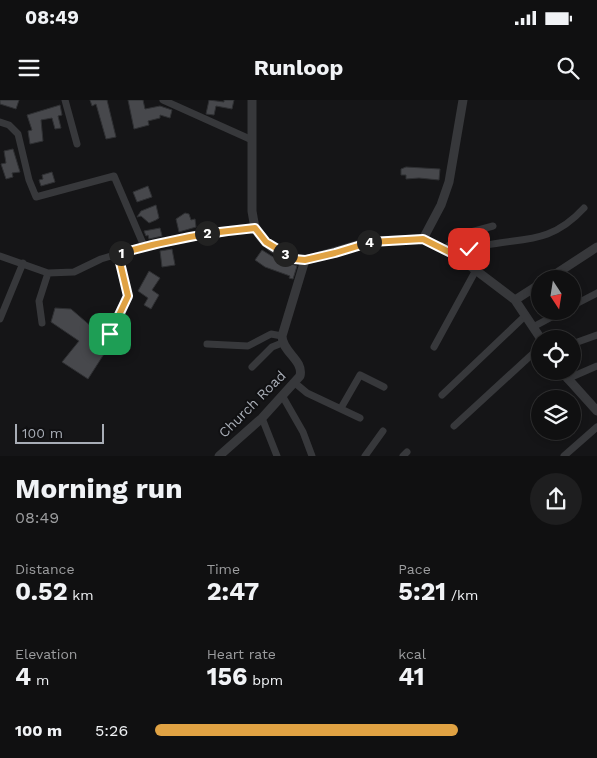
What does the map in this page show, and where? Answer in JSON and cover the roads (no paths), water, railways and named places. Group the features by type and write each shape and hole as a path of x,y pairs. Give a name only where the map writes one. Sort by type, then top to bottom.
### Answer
{"street":[{"path":"65,100 77,144"},
{"path":"163,100 252,140"},
{"path":"252,100 252,211 255,228 266,242 294,259 305,260 371,242 423,239 457,256 515,300 535,330"},
{"path":"423,239 441,205 448,182 463,100"},
{"path":"0,122 9,124 18,134 29,180 36,196 114,176 144,246"},
{"path":"457,256 484,245 540,238 552,234 574,220 584,208"},
{"path":"445,249 460,235 493,226"},
{"path":"0,256 23,262 48,273 74,272 118,254 144,246 214,232 255,228"},
{"path":"562,270 597,247"},
{"path":"110,334 128,296 118,254"},
{"path":"252,367 282,339 305,260"},
{"path":"0,318 23,262"},
{"path":"434,347 476,270"},
{"path":"42,323 39,301 48,273"},
{"path":"515,300 531,290"},
{"path":"581,301 597,293"},
{"path":"442,395 525,316"},
{"path":"533,327 546,320"},
{"path":"207,344 248,346 270,334 282,339"},
{"path":"581,341 597,335"},
{"name":"Church Road","path":"219,456 262,418 300,376 299,366 282,339"},
{"path":"454,426 531,355"},
{"path":"581,370 597,366"},
{"path":"341,408 360,375 384,386"},
{"path":"569,380 597,411"},
{"path":"295,383 307,393 360,418"},
{"path":"283,396 303,432 312,456"},
{"path":"262,418 277,456"},
{"path":"564,456 597,427"},
{"path":"365,456 383,431"}]}
